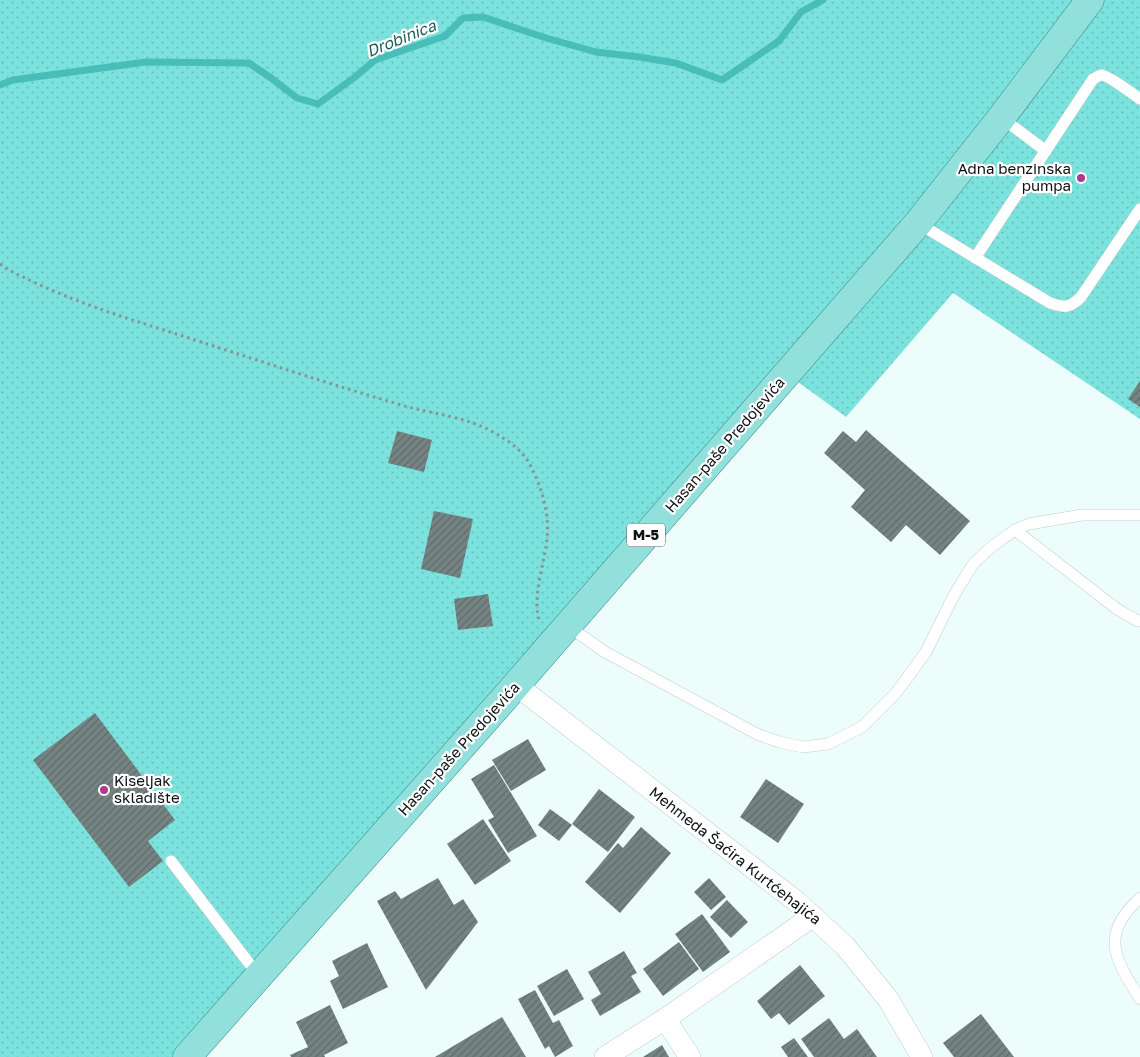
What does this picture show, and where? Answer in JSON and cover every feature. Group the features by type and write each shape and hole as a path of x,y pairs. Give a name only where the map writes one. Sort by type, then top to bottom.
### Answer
{"main road":[{"name":"Hasan-paše Predojevića","path":"187,1057 516,686 918,224 1090,0"}],"street":[{"name":"Mehmeda Šaćira Kurtćehajića","path":"516,686 813,916 845,946 888,999 922,1057"},
{"path":"605,1057 664,1019 813,916"},
{"path":"664,1019 690,1057"}],"lane":[{"path":"975,258 1093,79 1103,75 1140,99"},
{"path":"1001,118 1046,151"},
{"path":"918,224 1050,303 1068,307 1081,297 1140,209"},
{"path":"568,626 605,652 756,734 803,748 828,744 862,728 896,693 926,652 953,597 973,564 990,548 1028,524 1082,515 1140,515"},
{"path":"1016,530 1117,609 1140,621"},
{"path":"171,860 258,975"},
{"path":"1140,898 1121,920 1115,933 1115,950 1122,969 1140,999"}],"path":[{"path":"0,264 9,271 54,291 115,314 400,405 447,415 484,428 503,439 519,451 528,461 537,480 547,515 547,538 539,584 538,614 547,650"}],"shaded area":[{"path":"0,0 1140,0 1140,419 953,293 846,417 787,374 187,1057 0,1057"}],"building":[{"path":"1140,381 1140,407 1128,399"},
{"path":"866,430 970,521 940,555 906,525 891,542 851,507 865,490 824,453 843,431 856,442"},
{"path":"397,431 432,440 424,472 388,463"},
{"path":"434,511 473,519 460,578 421,569"},
{"path":"488,594 493,626 458,630 454,599"},
{"name":"Kiseljak skladište","path":"95,713 175,820 148,841 163,861 129,887 33,760"},
{"path":"528,739 546,770 511,791 492,760"},
{"path":"494,765 537,836 508,853 488,820 494,817 471,779"},
{"path":"766,779 804,804 778,843 740,817"},
{"path":"599,789 635,817 608,852 572,824"},
{"path":"550,809 572,825 559,841 538,825"},
{"path":"483,819 511,861 475,885 447,844"},
{"path":"641,827 671,853 620,913 585,882 618,843 623,848"},
{"path":"438,878 454,905 463,899 478,922 426,990 377,901 395,891 401,899"},
{"path":"709,878 726,897 711,910 694,892"},
{"path":"727,900 748,922 731,938 710,917"},
{"path":"702,914 730,952 703,972 675,934"},
{"path":"679,942 699,969 663,996 643,969"},
{"path":"367,943 388,987 343,1009 330,981 339,976 332,961"},
{"path":"624,951 637,973 631,976 641,992 600,1016 591,1000 601,994 588,972"},
{"path":"800,965 825,996 789,1025 779,1013 771,1019 757,1001"},
{"path":"567,969 584,999 554,1016 537,986"},
{"path":"535,990 553,1023 559,1020 573,1046 555,1057 549,1046 545,1049 518,999"},
{"path":"330,1005 348,1043 324,1055 325,1057 291,1057 290,1055 308,1047 296,1022"},
{"path":"981,1014 1014,1057 954,1057 943,1043"},
{"path":"502,1017 526,1057 435,1057"},
{"path":"829,1018 844,1039 857,1029 877,1057 814,1057 801,1039"},
{"path":"794,1038 808,1057 788,1057 781,1047"},
{"path":"662,1045 669,1057 643,1057"}],"waterway":[{"name":"Drobinica","path":"0,85 13,80 146,62 249,63 297,98 318,104 375,60 445,36 463,18 483,17 596,52 676,63 722,80 779,41 801,12 823,0"}],"place":[{"name":"Adna benzinska pumpa","path":"1081,178"},
{"name":"Kiseljak skladište","path":"104,790"}]}
